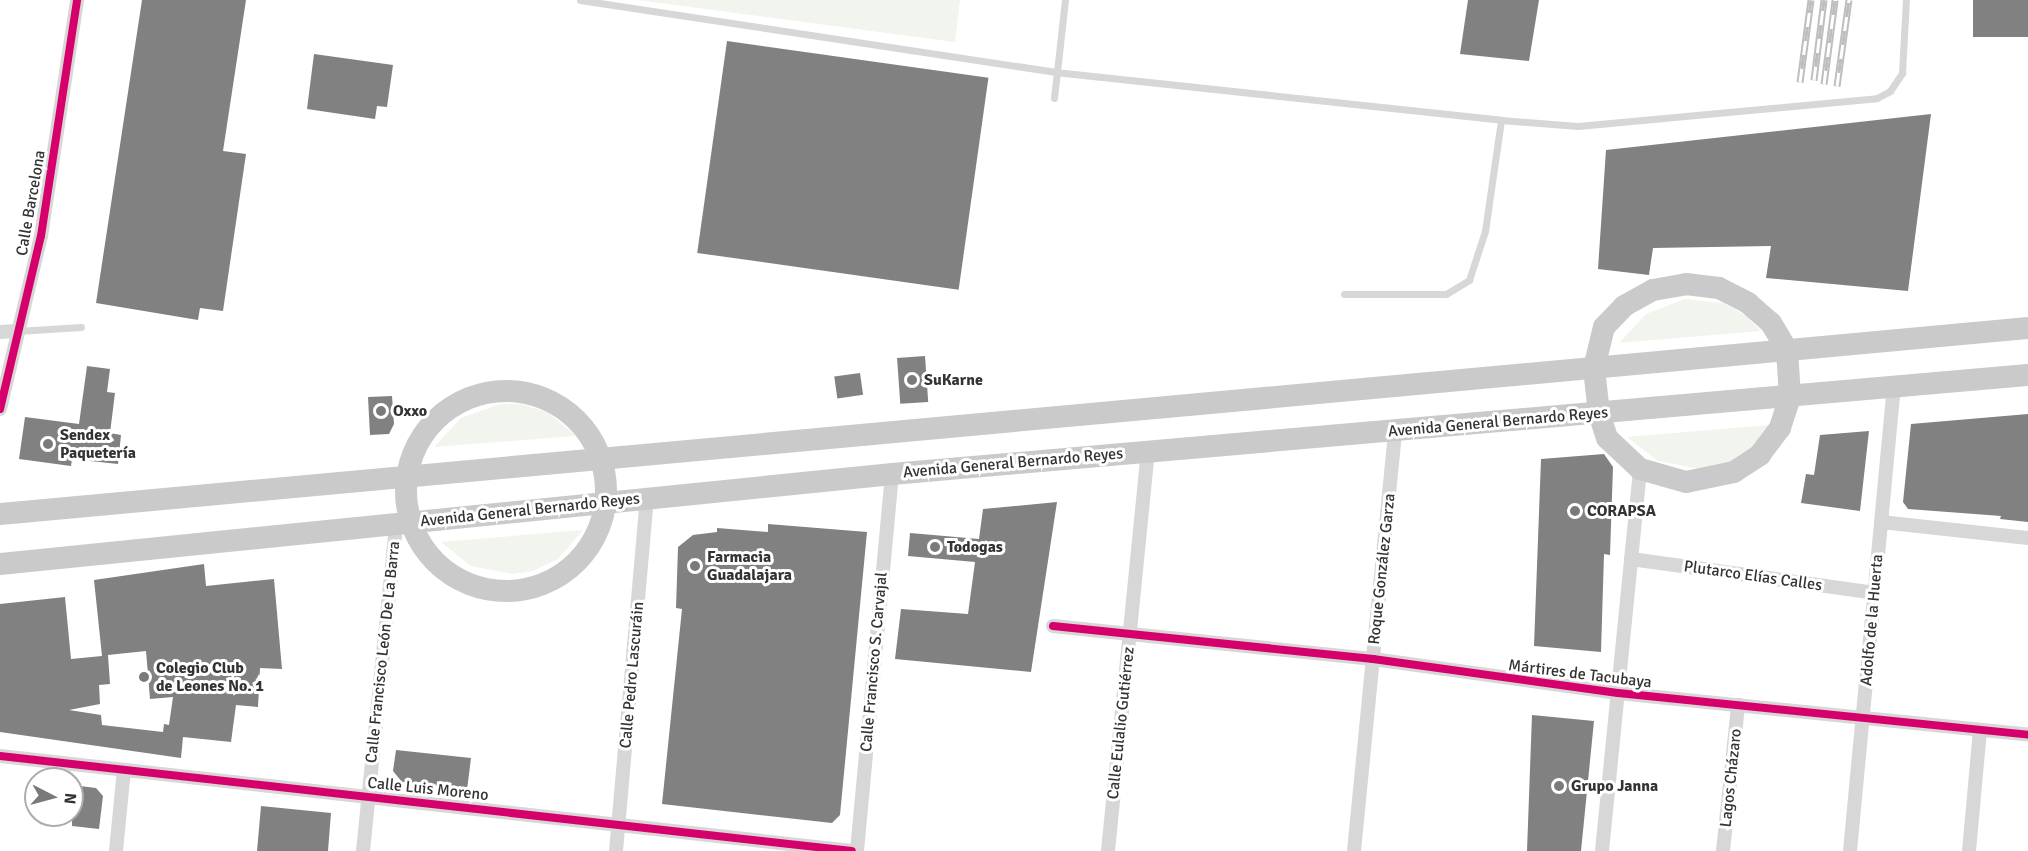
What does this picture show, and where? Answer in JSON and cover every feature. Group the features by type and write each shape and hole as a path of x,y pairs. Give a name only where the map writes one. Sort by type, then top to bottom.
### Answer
{"main road":[{"path":"1686,284 1719,288 1748,303 1771,323 1787,350 1790,397 1780,428 1760,455 1734,472 1686,482 1640,469 1607,438 1599,414 1594,368 1604,327 1624,306 1653,290 1686,284"},
{"path":"0,514 2028,328"},
{"name":"Avenida General Bernardo Reyes","path":"0,564 892,474 1894,389 2028,375"},
{"path":"497,391 530,393 564,408 582,425 601,458 605,503 598,530 571,567 547,582 512,590 479,588 444,569 430,556 403,523 407,475 415,450 435,421 458,403 497,391"}],"street":[{"name":"Calle Barcelona","path":"0,409 8,394 15,331 41,236 77,0"},
{"path":"0,332 15,331"},
{"name":"Adolfo de la Huerta","path":"1850,851 1894,389"},
{"name":"Roque González Garza","path":"1354,851 1395,431"},
{"name":"Calle Eulalio Gutiérrez","path":"1108,851 1148,451"},
{"path":"1602,851 1640,469"},
{"name":"Calle Francisco S. Carvajal","path":"854,851 892,474"},
{"name":"Calle Pedro Lascuráin","path":"616,851 647,499"},
{"path":"1881,522 2028,538"},
{"name":"Calle Francisco León De La Barra","path":"363,851 403,523"},
{"name":"Plutarco Elías Calles","path":"1631,559 1875,593"},
{"name":"Mártires de Tacubaya","path":"1053,626 1373,659 1618,693 2028,735"},
{"name":"Lagos Cházaro","path":"1723,851 1738,705"},
{"path":"1969,851 1980,730"},
{"name":"Calle Luis Moreno","path":"0,756 854,851"},
{"path":"116,851 124,770"}],"lane":[{"path":"579,0 1055,72 1501,120 1578,126 1877,98 1890,91 1902,73 1906,0"},
{"path":"1054,98 1055,72 1065,0"},
{"path":"1344,294 1446,294 1469,280 1485,231 1501,120"},
{"path":"15,331 81,327"}],"shaded area":[{"path":"637,0 960,0 955,42"},
{"path":"1685,299 1723,303 1746,316 1761,331 1619,343 1646,314"},
{"path":"500,404 521,404 547,412 576,436 434,447 461,418"},
{"path":"1770,425 1751,449 1728,463 1700,469 1658,461 1627,437"},
{"path":"583,530 558,559 533,571 513,574 471,566 441,542"}],"building":[{"path":"142,0 246,0 223,151 246,154 223,311 200,308 198,320 96,303"},
{"path":"1468,0 1539,0 1529,61 1460,54"},
{"path":"1973,0 2028,0 2028,37 1973,37"},
{"path":"727,41 988,78 959,290 697,253"},
{"path":"314,54 393,65 387,107 377,106 375,119 307,109"},
{"path":"1931,114 1908,291 1766,278 1771,246 1653,248 1649,275 1598,269 1606,150"},
{"name":"SuKarne","path":"925,356 928,402 900,404 897,358"},
{"path":"87,366 110,369 107,392 115,393 110,433 121,435 118,464 72,459 71,466 19,459 25,417 79,424"},
{"path":"860,373 863,395 837,398 834,377"},
{"name":"Oxxo","path":"392,396 394,424 389,434 370,435 368,397"},
{"path":"2028,414 2028,522 2000,519 2001,516 1908,509 1903,502 1911,424"},
{"path":"1869,431 1860,511 1801,503 1806,474 1814,475 1820,435"},
{"name":"CORAPSA","path":"1604,454 1613,467 1610,555 1604,554 1601,652 1534,646 1541,459"},
{"path":"1057,502 1031,672 895,659 901,609 968,614 975,562 908,556 910,533 979,539 983,509"},
{"path":"768,524 867,532 840,815 832,823 662,804 682,609 676,608 678,547 693,535 717,532 717,528 768,532"},
{"path":"204,564 206,586 274,579 282,669 260,668 258,707 236,705 231,742 183,737 181,758 0,732 0,604 65,597 71,659 102,656 94,580","holes":["146,651 150,699 173,697 169,725 164,724 163,732 102,725 101,715 69,710 100,704 99,685 110,684 108,655"]},
{"name":"Grupo Janna","path":"1532,715 1594,721 1581,851 1527,851"},
{"path":"396,750 471,758 467,790 402,782 393,771"},
{"path":"84,786 96,788 103,796 99,829 81,827 84,827"},
{"path":"261,806 331,813 328,851 257,851"}],"railway":[{"path":"1800,82 1811,0"},
{"path":"1814,80 1824,0"},
{"path":"1824,84 1835,0"},
{"path":"1837,86 1849,0"}],"cycle path":[{"path":"0,409 41,236 77,0"},
{"path":"1053,626 1373,659 1618,693 2028,735"},
{"path":"0,756 852,851"}],"place":[{"name":"SuKarne","path":"912,380"},
{"name":"Oxxo","path":"381,411"},
{"name":"Sendex Paquetería","path":"48,444"},
{"name":"CORAPSA","path":"1575,511"},
{"name":"Todogas","path":"935,547"},
{"name":"Farmacia Guadalajara","path":"695,566"},
{"name":"Colegio Club de Leones No. 1","path":"144,677"},
{"name":"Grupo Janna","path":"1559,786"}]}
